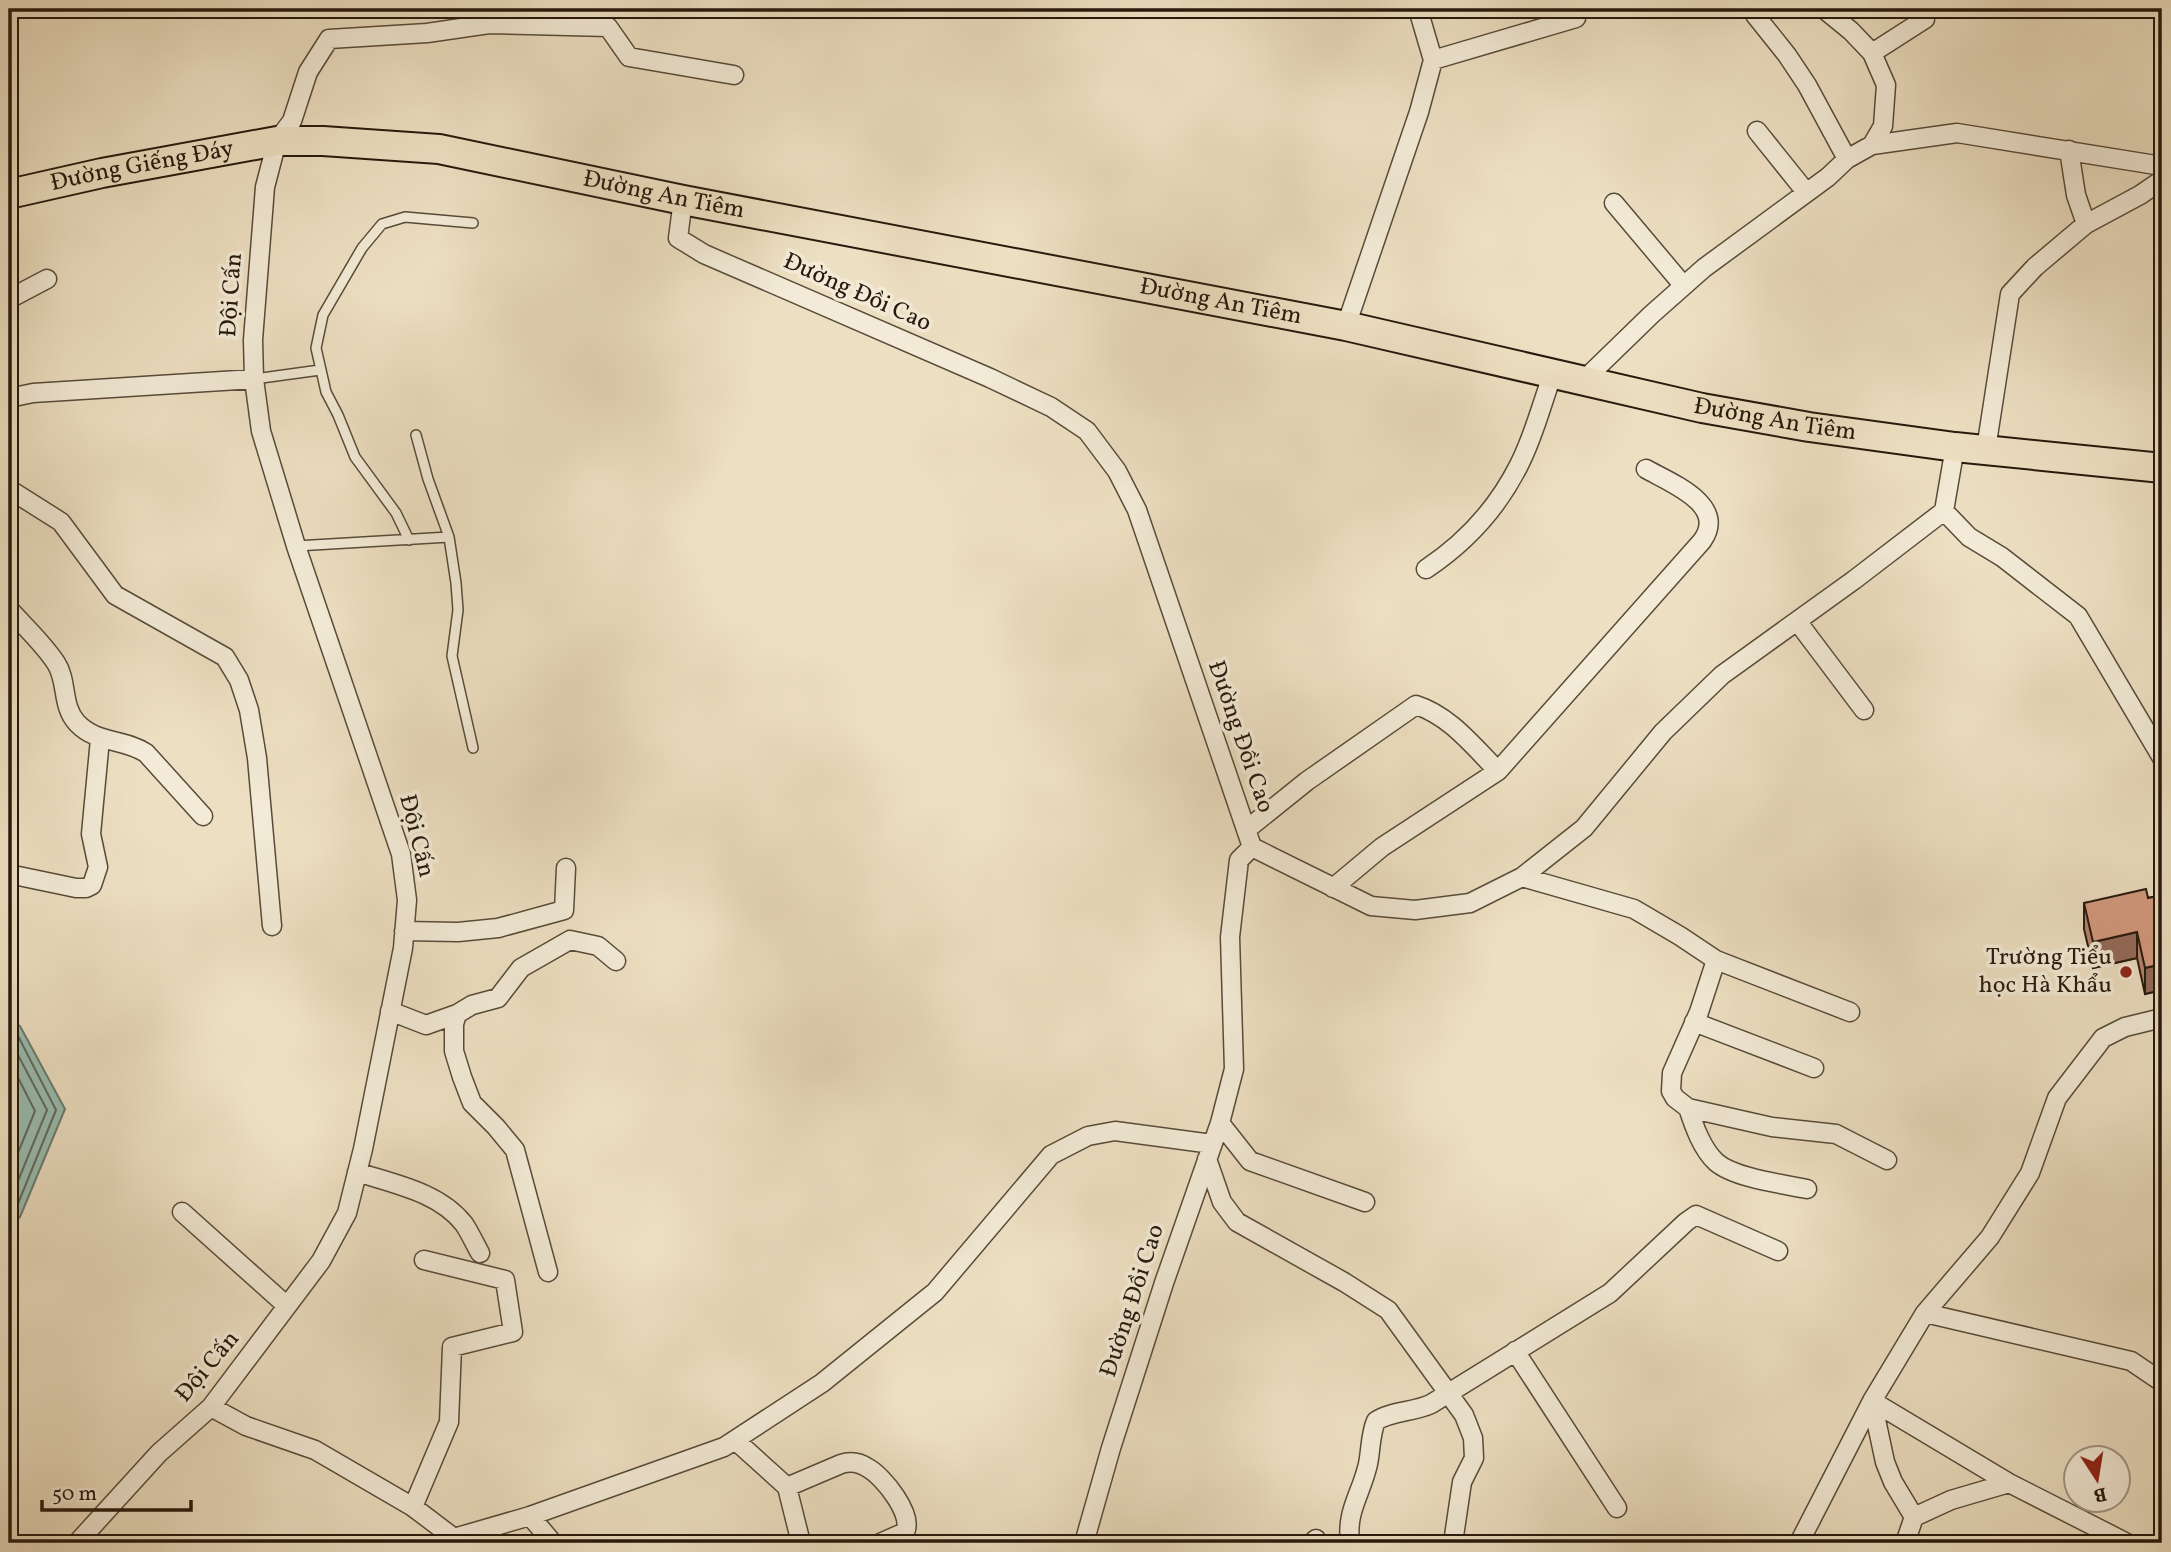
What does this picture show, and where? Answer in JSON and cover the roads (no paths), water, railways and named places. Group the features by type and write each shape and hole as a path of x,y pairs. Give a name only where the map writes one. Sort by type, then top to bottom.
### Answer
{"main road":[{"name":"Đường An Tiêm","path":"277,141 323,141 439,149 683,200 1346,326 1715,411 1955,447 2162,468"},
{"name":"Đường Giếng Đáy","path":"9,194 102,173 277,141"}],"street":[{"path":"1346,326 1419,112 1433,60 1418,9"},
{"path":"1824,9 1872,54 1886,85 1884,125 1872,145"},
{"path":"1872,54 1925,19 1925,9"},
{"path":"1755,15 1807,85 1847,159"},
{"path":"1433,60 1576,18"},
{"name":"Đội Cấn","path":"78,1543 159,1453 211,1407 321,1261 347,1213 390,1011 404,931 407,900 401,854 296,546 261,431 254,379 253,340 265,187 277,141 292,121 308,72 329,39 427,33 489,24 608,27 629,57 734,75"},
{"path":"1757,131 1806,192"},
{"path":"1584,380 1683,285 1828,177 1847,159 1872,145 1957,133 2162,166"},
{"path":"2069,150 2076,195 2086,224"},
{"path":"1986,449 2010,294 2035,267 2086,224 2162,180"},
{"name":"Đường Đồi Cao","path":"683,200 678,238 704,254 990,378 1051,407 1087,431 1117,471 1138,510 1252,847 1239,860 1230,937 1234,1069 1220,1123 1124,1410 1084,1543"},
{"path":"1615,203 1683,285"},
{"path":"9,299 47,279"},
{"path":"1426,569 1451,552 1490,511 1520,464 1553,373"},
{"path":"9,398 33,393 254,379"},
{"path":"1252,847 1371,906 1415,909 1470,903 1522,877 1584,828 1663,732 1722,675 1944,510 1955,447"},
{"path":"1333,888 1382,847 1498,771 1707,534 1709,519 1701,504 1693,496 1646,469"},
{"path":"9,489 61,522 115,595 225,657 239,680 249,710 257,758 272,926"},
{"path":"1944,510 1969,537 2002,557 2078,616 2162,758"},
{"path":"9,609 56,663 62,676 69,713 78,725 100,739 134,745 146,753 203,816"},
{"path":"1797,621 1864,710"},
{"path":"1246,830 1307,782 1416,705 1434,711 1498,771"},
{"path":"9,874 76,888 92,885 98,867 91,834 100,739"},
{"path":"404,931 458,932 498,928 565,910 566,868"},
{"path":"1522,877 1634,909 1716,960 1850,1012"},
{"path":"390,1011 426,1025 457,1014 472,1005 498,998 521,968 570,940 598,946 616,961"},
{"path":"1716,960 1672,1073 1670,1082 1675,1098 1688,1108 1772,1127 1836,1134 1887,1160"},
{"path":"457,1014 454,1024 454,1051 462,1077 472,1103 496,1126 515,1150 548,1272"},
{"path":"1800,1543 1872,1401 1925,1313 1990,1237 2030,1173 2057,1098 2103,1038 2125,1027 2162,1018"},
{"path":"1694,1022 1814,1068"},
{"path":"1688,1108 1701,1140 1715,1161 1736,1173 1807,1189"},
{"path":"1220,1123 1250,1161 1365,1202"},
{"path":"211,1407 246,1426 315,1450 414,1507 454,1541 724,1447 736,1440 822,1383 935,1292 1051,1155 1088,1136 1115,1131 1209,1152 1222,1202 1237,1222 1388,1310 1464,1415 1473,1438 1474,1458 1462,1482 1452,1543"},
{"path":"357,1172 426,1195 448,1209 464,1225 480,1253"},
{"path":"181,1212 287,1306"},
{"path":"1350,1543 1350,1511 1364,1482 1376,1421 1418,1410 1611,1293 1696,1215 1778,1251"},
{"path":"414,1507 449,1422 452,1348 513,1332 505,1280 424,1260"},
{"path":"1925,1313 2131,1361 2162,1382"},
{"path":"1515,1351 1617,1508"},
{"path":"1872,1401 2009,1483 2127,1543"},
{"path":"1872,1401 1885,1462 1893,1482 1914,1517"},
{"path":"736,1440 787,1487 801,1543"},
{"path":"787,1487 841,1464 849,1462 865,1466 890,1489 900,1504 907,1523 905,1532 880,1543"},
{"path":"1905,1543 1914,1517 1951,1500 2009,1483"},
{"path":"530,1516 553,1543"}],"lane":[{"path":"409,540 396,513 355,457 326,392 316,348 323,315 362,248 382,224 405,217 473,223"},
{"path":"254,379 320,370"},
{"path":"416,435 428,479 449,537 458,610 452,656 473,748"},
{"path":"296,546 449,537"}],"water":[{"path":"9,1021 20,1026 65,1109 20,1217 9,1225"}],"place":[{"name":"Trường Tiểu học Hà Khẩu","path":"2126,972"}]}
